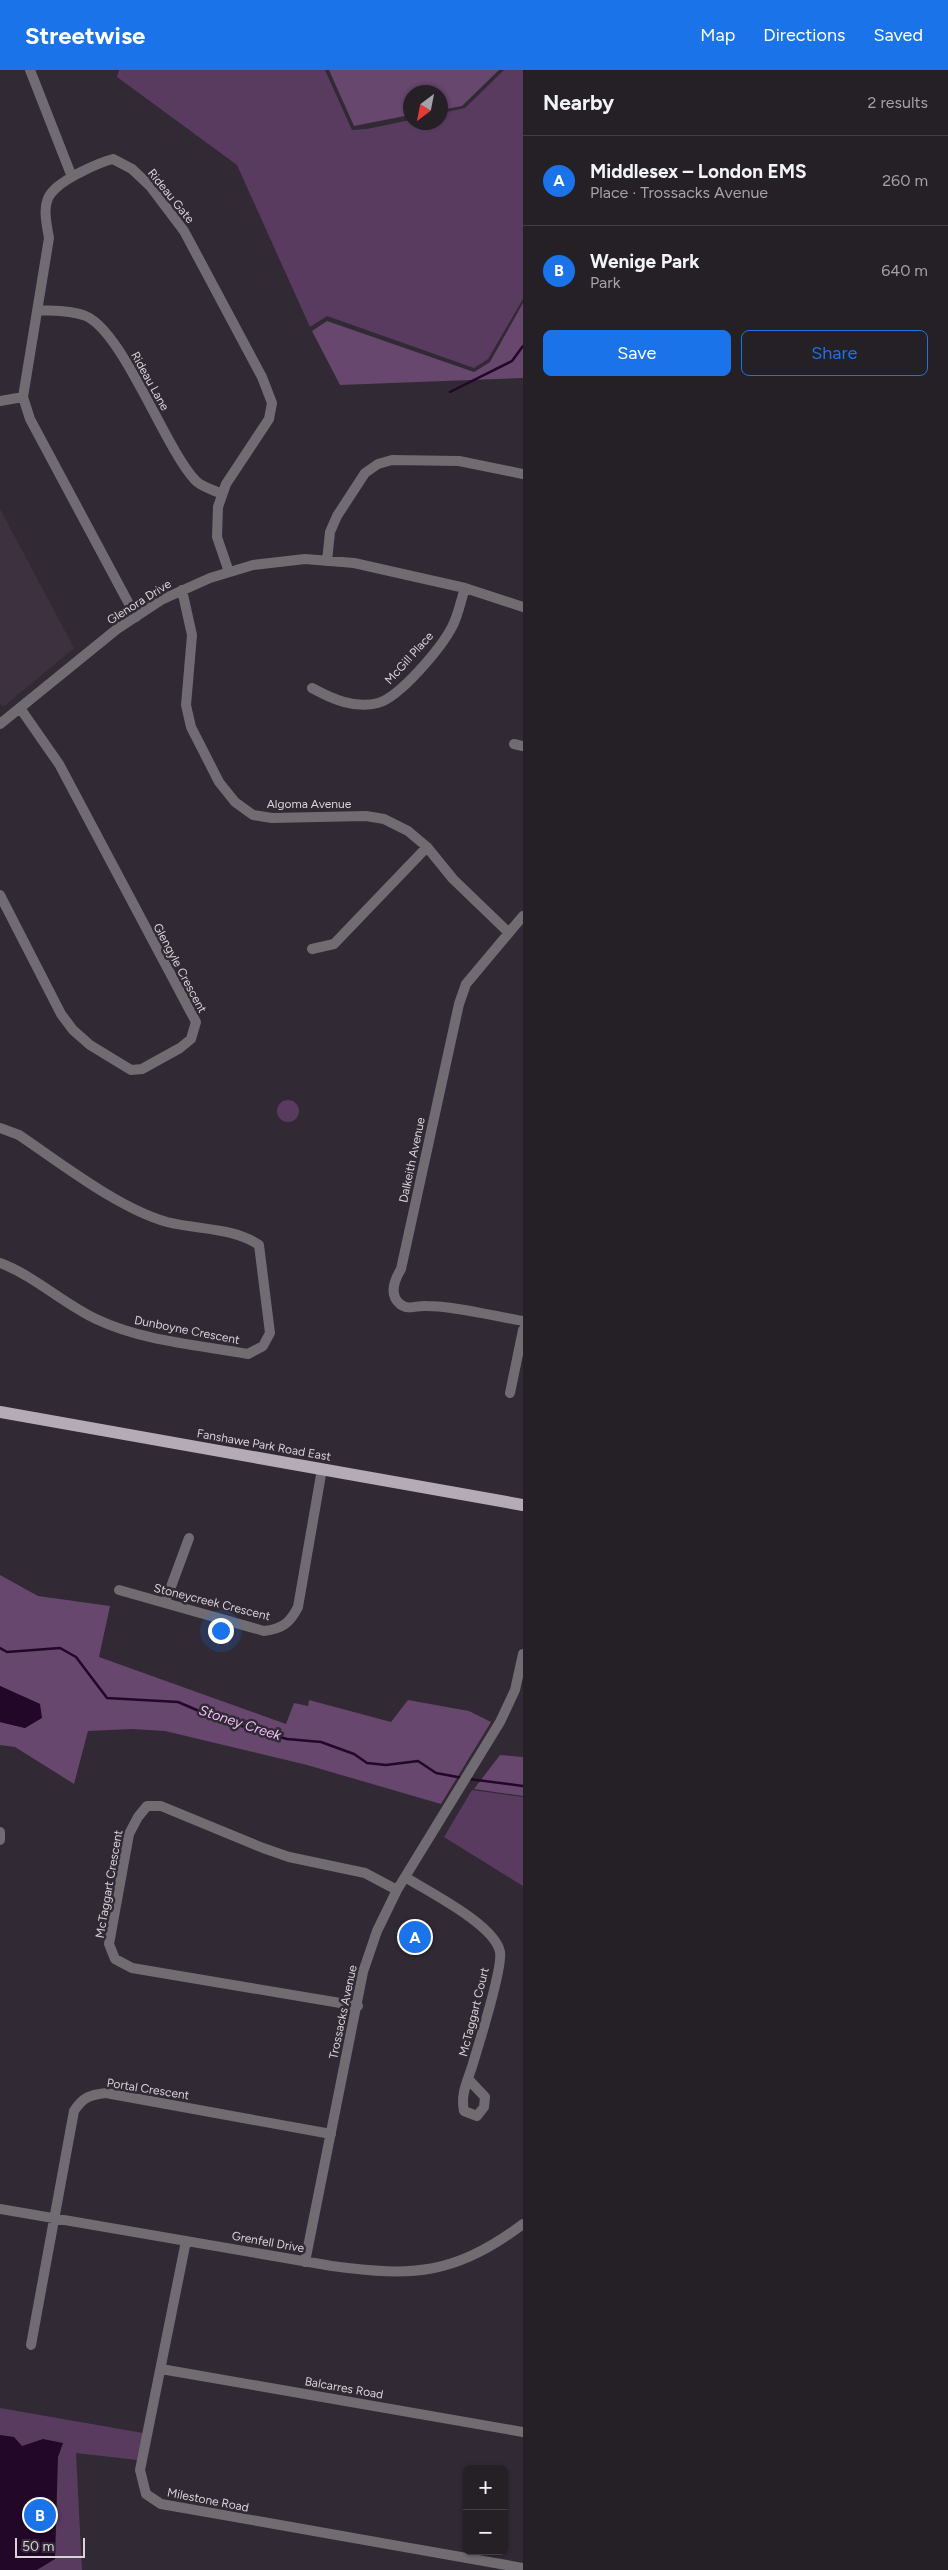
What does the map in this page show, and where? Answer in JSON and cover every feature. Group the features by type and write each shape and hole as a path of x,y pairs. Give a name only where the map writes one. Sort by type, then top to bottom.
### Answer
{"main road":[{"name":"Fanshawe Park Road East","path":"0,1412 523,1505"}],"street":[{"path":"30,70 72,177"},
{"name":"Rideau Gate","path":"22,397 50,238 45,216 49,192 63,180 101,162 114,159 132,169 150,186 184,230 262,377 272,403 269,419 226,484 218,507 217,537 229,572"},
{"name":"Rideau Lane","path":"38,310 84,315 102,326 116,346 183,464 197,482 222,494"},
{"path":"0,401 22,397 30,419 136,616"},
{"path":"327,561 330,532 337,516 365,473 378,464 392,460 459,461 523,474"},
{"name":"Glenora Drive","path":"0,724 136,616 182,590 252,565 305,560 354,562 465,588 523,607"},
{"name":"McGill Place","path":"312,688 337,701 350,703 378,703 398,692 452,627 465,588"},
{"name":"Algoma Avenue","path":"182,590 192,635 186,705 191,727 219,782 235,802 253,814 272,818 366,816 384,819 408,831 427,847 454,880 508,932"},
{"name":"Glengyle Crescent","path":"0,895 62,1014 73,1030 90,1045 131,1070 142,1069 180,1048 191,1039 196,1022 59,764 20,708"},
{"path":"312,949 334,944 427,847"},
{"name":"Dalkeith Avenue","path":"523,916 466,984 401,1269 394,1282 393,1292 400,1304 410,1308 426,1306 523,1321"},
{"name":"Dunboyne Crescent","path":"0,1128 19,1135 128,1206 167,1222 236,1234 248,1238 259,1245 270,1333 263,1346 248,1354 117,1328 93,1318 23,1274 0,1263"},
{"path":"510,1393 523,1330"},
{"name":"Stoneycreek Crescent","path":"119,1590 264,1631 278,1629 292,1619 298,1607 322,1469"},
{"path":"165,1603 189,1538"},
{"name":"Trossacks Avenue","path":"305,2262 358,2006 363,1972 377,1931 397,1890 500,1722 515,1690 523,1654"},
{"name":"McTaggart Crescent","path":"358,2006 132,1968 115,1959 109,1944 129,1834 138,1817 147,1806 161,1806 263,1848 289,1857 365,1874 397,1890"},
{"path":"0,1832 0,1840"},
{"name":"McTaggart Court","path":"405,1877 484,1928 495,1940 500,1953 497,1976 469,2080"},
{"name":"Portal Crescent","path":"31,2345 74,2111 80,2101 90,2095 106,2093 331,2134"},
{"name":"Grenfell Drive","path":"0,2209 305,2262 384,2273 426,2270 466,2260 523,2224"},
{"name":"Milestone Road","path":"186,2241 140,2470 146,2494 160,2504 523,2568"},
{"name":"Balcarres Road","path":"160,2369 523,2432"}],"shaded area":[{"path":"119,70 325,70 352,130 403,121 403,130 448,130 448,112 465,108 504,70 523,70 523,299 488,359 474,368 327,316 310,327 237,165 117,77"},
{"path":"329,70 499,70 462,106 448,109 448,85 403,85 403,116 354,126"},
{"path":"523,303 523,378 340,385 312,331 327,321 474,372 490,362"},
{"path":"0,509 74,648 3,707 0,704"},
{"path":"288,1100 296,1103 299,1111 296,1119 288,1122 280,1119 277,1111 280,1103"},
{"path":"0,1575 38,1596 110,1606 99,1657 286,1724 294,1703 308,1706 309,1700 391,1722 408,1700 469,1711 491,1722 441,1804 307,1765 165,1731 132,1729 88,1731 74,1784 15,1747 0,1745 0,1722 25,1728 40,1704 0,1686"},
{"path":"0,1686 40,1704 42,1718 25,1728 0,1722"},
{"path":"500,1755 523,1757 523,1796 474,1789"},
{"path":"472,1790 523,1797 523,1886 444,1837"},
{"path":"0,2408 143,2433 137,2460 76,2453 82,2570 0,2570"},
{"path":"0,2435 14,2437 22,2446 43,2439 63,2443 58,2457 55,2559 37,2570 0,2570"}],"waterway":[{"path":"450,392 512,361 523,346"},
{"name":"Stoney Creek","path":"0,1648 7,1652 60,1648 76,1657 107,1698 178,1702 213,1717 258,1731 287,1739 321,1742 354,1754 367,1763 386,1765 418,1761 436,1773 463,1778"},
{"name":"Stoney Creek","path":"469,1779 523,1786"}],"place":[{"name":"Middlesex – London EMS","path":"415,1937"},
{"name":"Wenige Park","path":"40,2515"}]}
